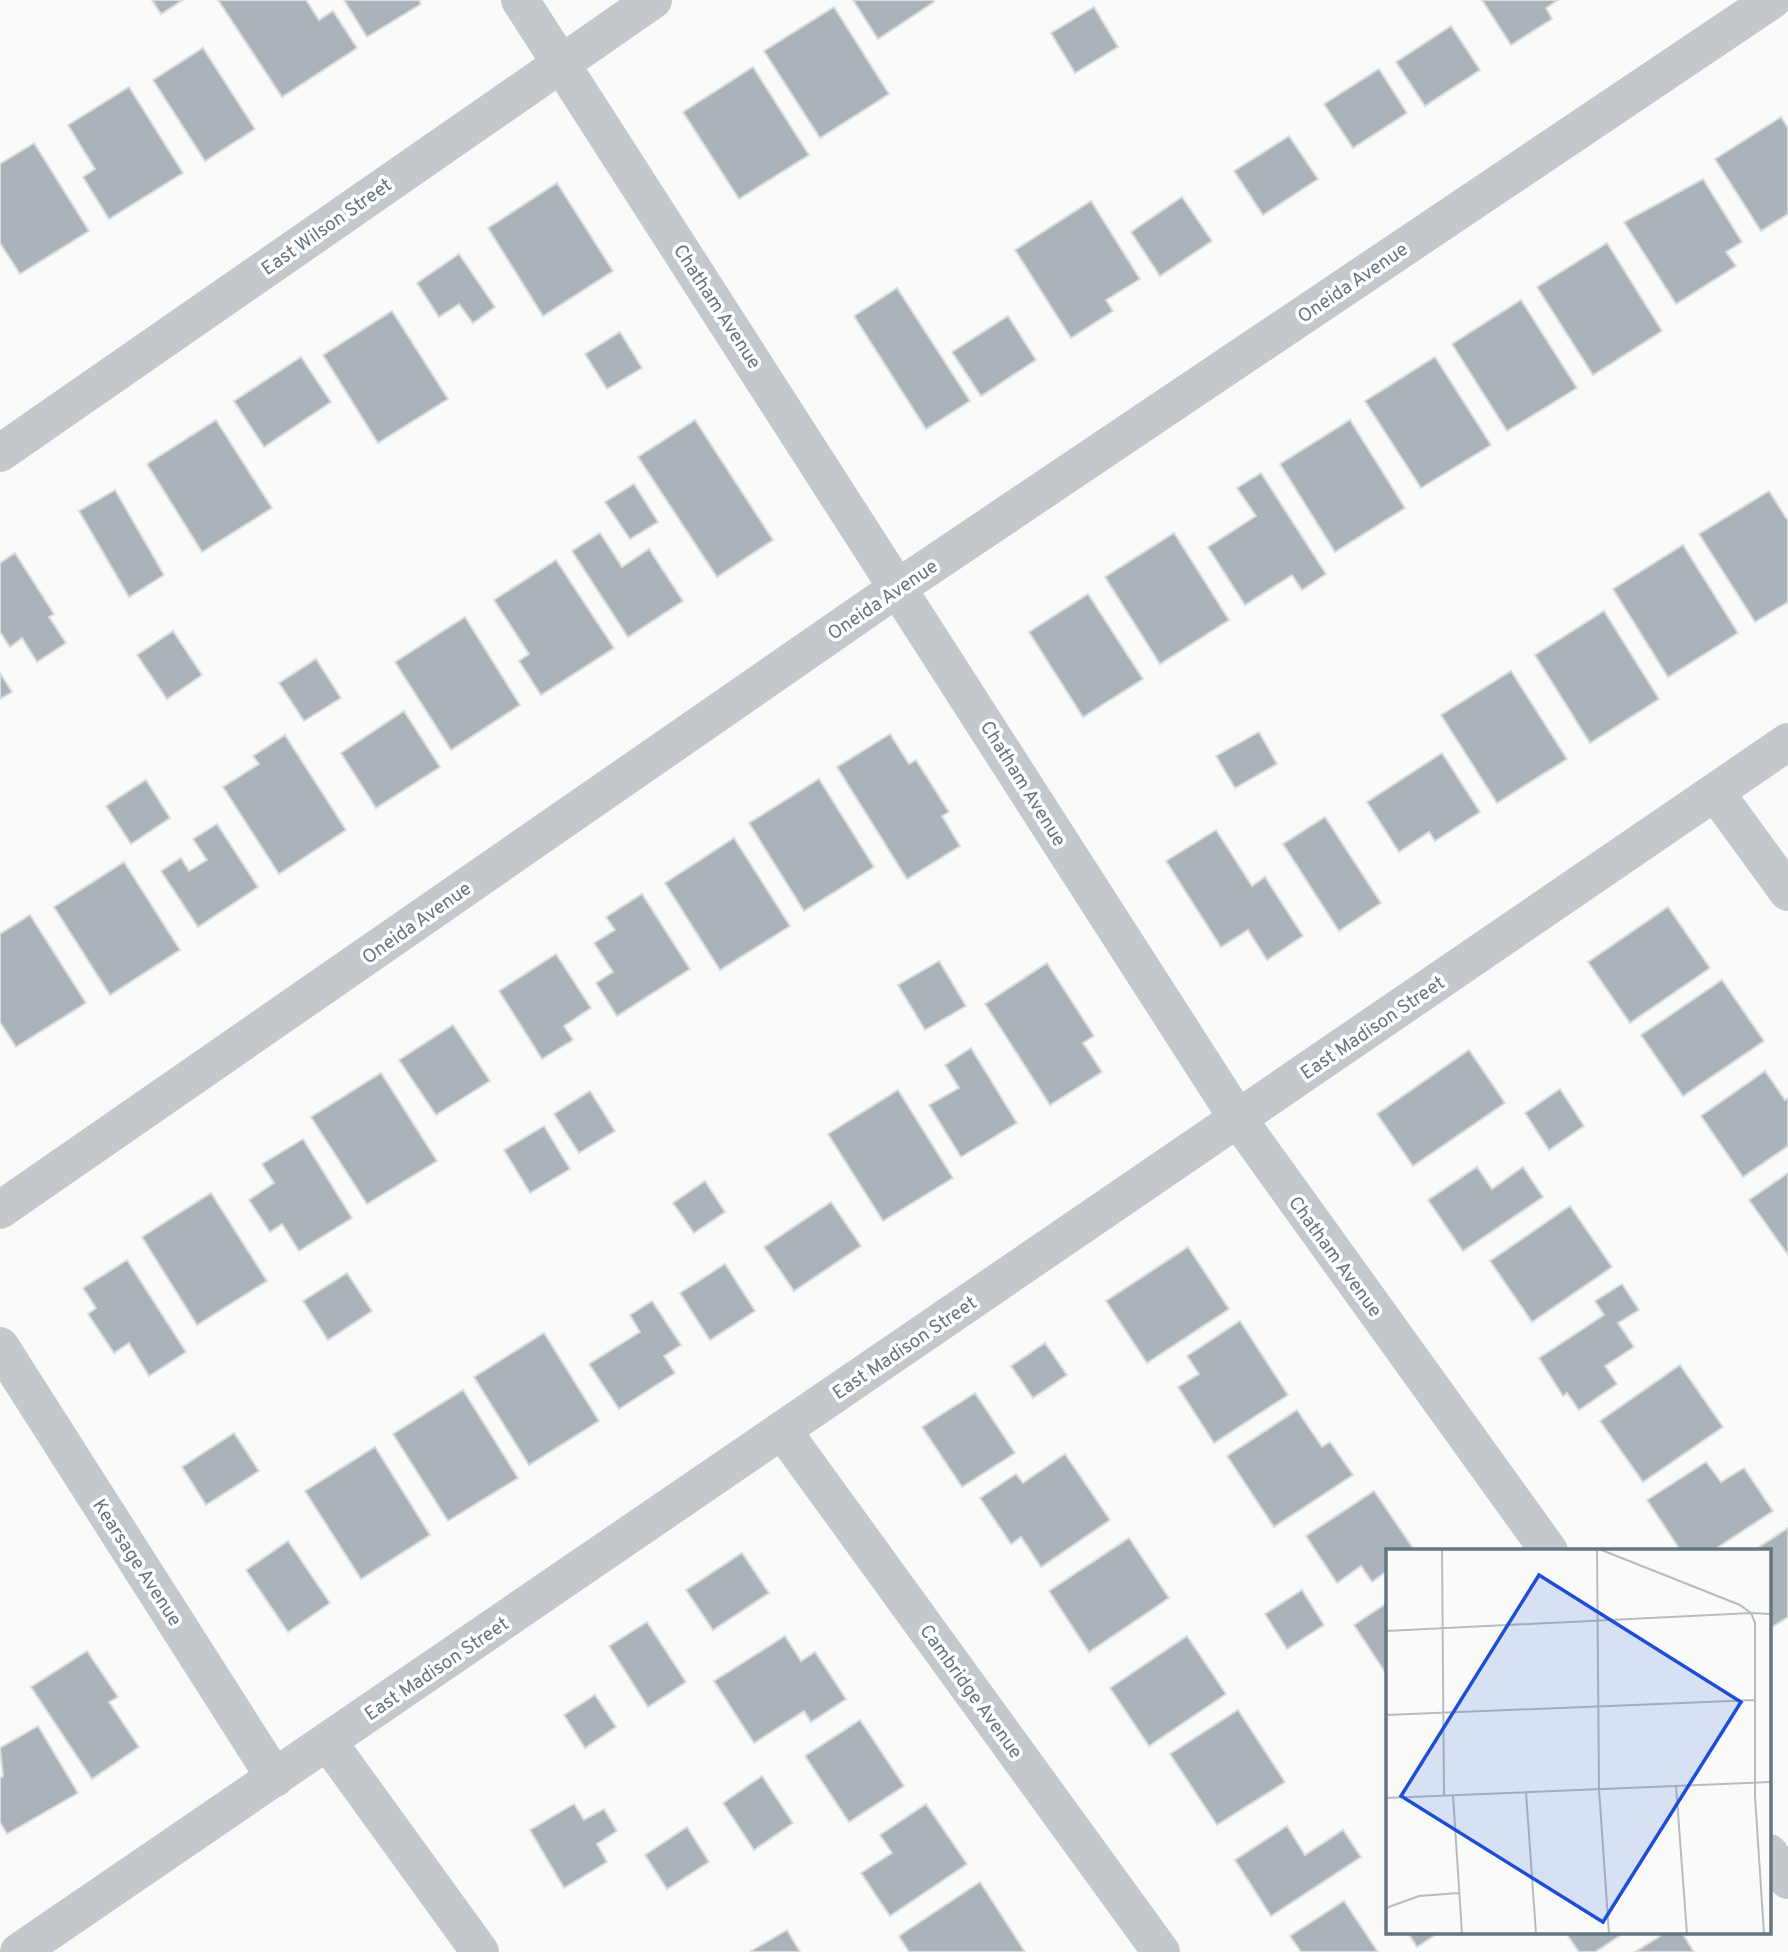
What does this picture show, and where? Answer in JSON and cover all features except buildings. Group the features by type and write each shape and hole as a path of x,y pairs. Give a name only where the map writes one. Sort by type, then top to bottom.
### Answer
{"street":[{"name":"Chatham Avenue","path":"520,0 900,587 1238,1119 1548,1549"},
{"name":"East Wilson Street","path":"0,453 653,0"},
{"name":"Oneida Avenue","path":"0,1210 900,587 1772,0"},
{"name":"East Madison Street","path":"19,1952 1788,742"},
{"path":"1715,792 1788,892"},
{"name":"Kearsage Avenue","path":"0,1346 275,1777"},
{"name":"Cambridge Avenue","path":"782,1430 1161,1952"},
{"path":"328,1742 480,1952"},
{"path":"1770,1854 1788,1880"}]}
